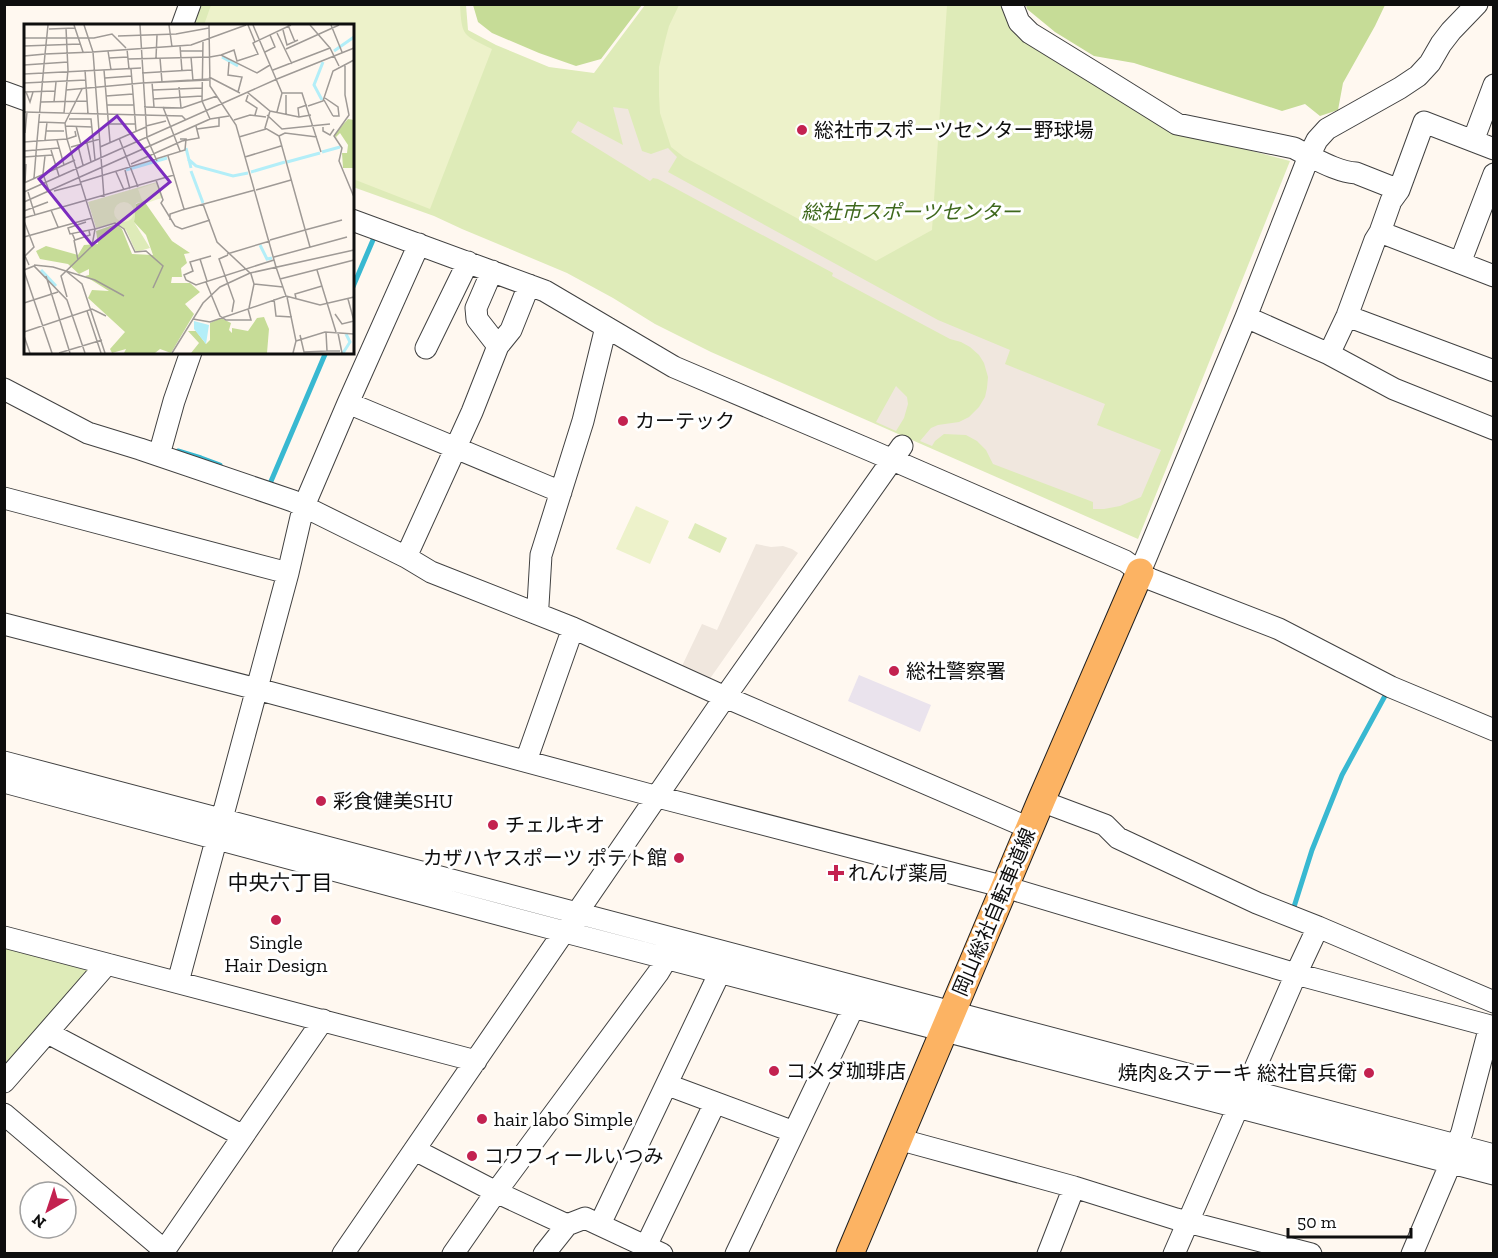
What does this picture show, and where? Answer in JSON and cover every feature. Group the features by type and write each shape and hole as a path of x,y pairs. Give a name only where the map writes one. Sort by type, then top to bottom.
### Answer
{"main road":[{"name":"岡山総社自転車道線","path":"850,1254 1029,828 1140,572"}],"street":[{"path":"183,24 190,4"},
{"path":"1012,4 1019,22 1030,33 1177,124 1294,148 1319,162 1356,173 1399,190"},
{"path":"1140,572 1317,140 1327,129 1418,76 1430,63 1451,31 1477,4"},
{"path":"1473,141 1494,85"},
{"path":"4,92 24,99"},
{"path":"1329,354 1347,316 1391,201 1399,190 1424,122 1494,149"},
{"path":"1460,263 1494,174"},
{"path":"354,221 545,291 674,367 897,453 1125,561 1150,579 1279,629 1390,687 1494,730"},
{"path":"1380,232 1494,276"},
{"path":"178,982 301,517 348,403 419,244"},
{"path":"426,348 468,262"},
{"path":"492,271 476,313 477,319 498,346"},
{"path":"407,553 472,412 498,346 511,330 529,285"},
{"path":"1347,316 1494,371"},
{"path":"1246,317 1329,354 1394,389 1494,429"},
{"path":"537,610 541,555 583,421 606,327"},
{"path":"160,449 190,354"},
{"path":"4,389 88,433 160,449 293,501 306,502 407,553 431,572 537,610 725,697 1029,828"},
{"path":"348,403 561,492"},
{"path":"344,1254 725,697 897,453"},
{"path":"4,498 288,573"},
{"path":"4,624 1005,887 1296,975 1492,1027 1462,1132 1412,1254"},
{"path":"526,761 573,628"},
{"path":"4,762 565,932 854,1006 948,1021"},
{"path":"4,782 219,829 578,913 948,1021 1454,1154 1494,1174"},
{"path":"1041,801 1106,825 1118,838 1257,903 1494,1002"},
{"path":"1174,1254 1318,927"},
{"path":"4,936 476,1061"},
{"path":"453,1254 667,958"},
{"path":"4,1083 107,964"},
{"path":"600,1224 720,972"},
{"path":"736,1254 854,1006"},
{"path":"4,1114 163,1252 323,1020"},
{"path":"48,1033 243,1136"},
{"path":"668,1085 794,1132"},
{"path":"544,1254 567,1225 585,1218 654,1250 715,1103"},
{"path":"898,1139 1188,1221 1247,1245 1311,1254"},
{"path":"415,1150 496,1192 567,1225"},
{"path":"1454,1154 1494,1155"},
{"path":"1048,1254 1074,1187"}],"shaded area":[{"path":"613,107 628,109 642,151 651,154 668,148 677,157 668,172 938,320 1010,350 1005,364 1105,404 1097,425 1161,450 1141,497 1120,506 1093,509 1093,502 993,464 986,450 966,435 944,434 932,446 920,441 931,428 959,422 969,417 979,407 985,397 988,377 979,355 961,342 950,339 832,276 833,273 658,179 653,178 650,181 571,132 578,121 623,145"},
{"path":"896,386 907,397 908,404 904,418 896,431 876,422"},
{"path":"756,544 771,547 783,546 798,553 709,680 681,668 702,624 717,630"},
{"path":"859,675 931,705 920,732 848,701"}],"green space":[{"name":"総社市スポーツセンター","path":"197,5 466,5 468,30 496,45 549,67 594,73 645,5 1003,5 1023,37 1170,132 1290,161 1138,539 711,352 655,324 567,273 434,216 354,187 354,24 190,24"},
{"path":"211,5 460,5 463,29 466,34 492,49 430,209 354,179 354,24 204,24"},
{"path":"473,5 642,5 601,59 576,66 492,33 478,22"},
{"name":"総社市スポーツセンター野球場","path":"679,5 947,5 932,230 876,261 684,157 671,147 660,113 659,67 669,26"},
{"path":"1026,5 1385,5 1343,83 1338,110 1320,116 1305,104 1282,111 1134,63 1094,56 1055,32 1027,9"},
{"path":"636,506 669,521 650,564 616,549"},
{"path":"695,523 727,538 720,553 688,538"},
{"path":"5,943 92,967 5,1078"}],"waterway":[{"path":"354,284 373,240"},
{"path":"269,486 325,354"},
{"path":"178,451 220,465"},
{"path":"1293,910 1312,850 1342,775 1386,694"}],"place":[{"name":"総社市スポーツセンター野球場","path":"802,130"},
{"name":"カーテック","path":"623,421"},
{"name":"総社警察署","path":"894,671"},
{"name":"彩食健美SHU","path":"321,801"},
{"name":"チェルキオ","path":"493,825"},
{"name":"カザハヤスポーツ ポテト館","path":"679,858"},
{"name":"れんげ薬局","path":"836,873"},
{"name":"Single Hair Design","path":"276,920"},
{"name":"コメダ珈琲店","path":"774,1071"},
{"name":"焼肉&ステーキ 総社官兵衛","path":"1369,1073"},
{"name":"hair labo Simple","path":"482,1119"},
{"name":"コワフィールいつみ","path":"472,1156"}],"district":[{"name":"中央六丁目","path":"280,883"}]}
